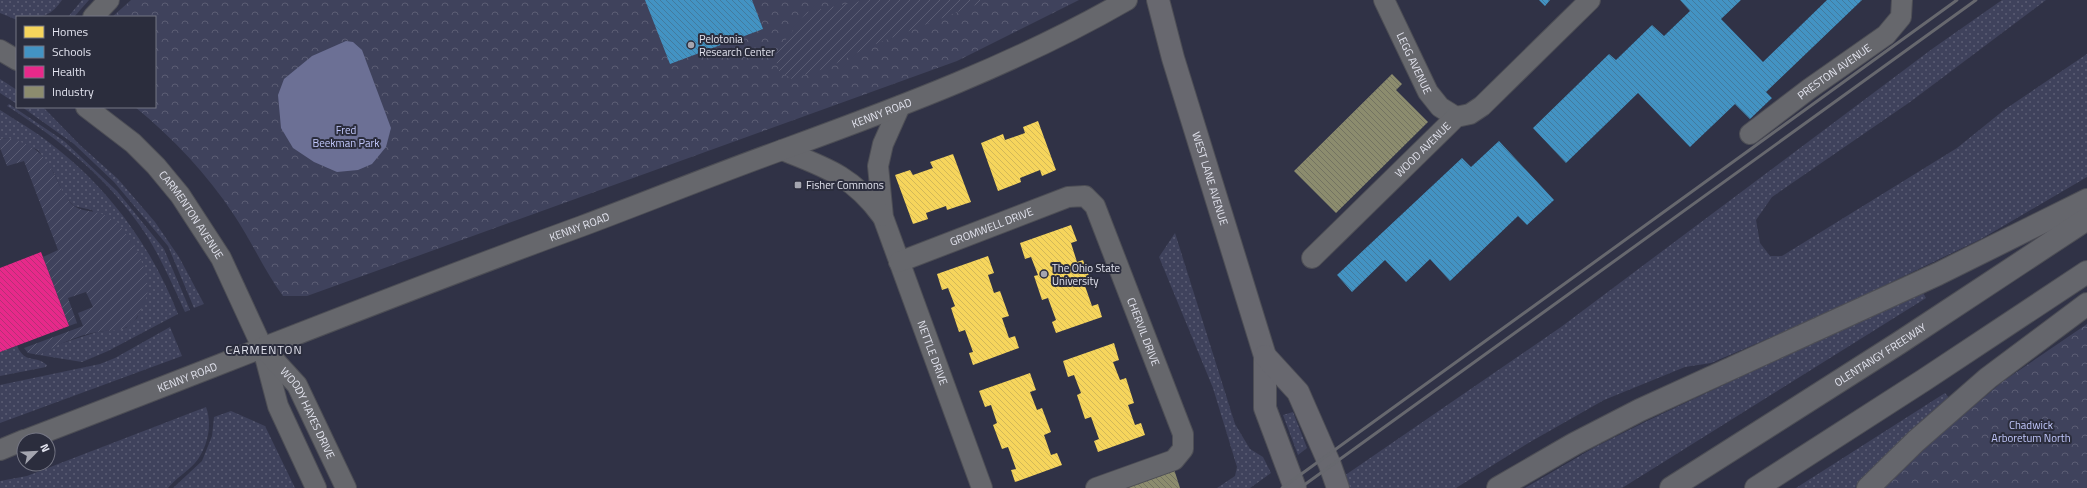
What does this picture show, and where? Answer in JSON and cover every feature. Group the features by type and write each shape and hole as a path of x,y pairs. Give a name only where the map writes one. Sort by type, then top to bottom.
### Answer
{"highway":[{"path":"1498,488 1574,444 1640,410 1938,274 2087,200"},
{"name":"OLENTANGY FREEWAY","path":"1672,488 1899,343 2087,219"},
{"path":"1756,488 1924,380 2087,272"},
{"path":"1868,488 1916,441 1988,378 2087,304"}],"main road":[{"name":"WEST LANE AVENUE","path":"1158,0 1174,58 1265,356 1265,408 1295,488"},
{"name":"WEST LANE AVENUE","path":"1265,356 1298,392 1330,464 1338,488"}],"street":[{"path":"94,16 109,0"},
{"name":"KENNY ROAD","path":"45,432 263,349 481,263 900,106 1025,53 1095,18 1127,0"},
{"name":"LEGG AVENUE","path":"1384,0 1428,92 1440,107 1456,117"},
{"name":"WOOD AVENUE","path":"1312,258 1456,117 1470,114 1482,106 1590,0"},
{"name":"PRESTON AVENUE","path":"1750,134 1809,89 1886,35 1901,17 1902,0"},
{"path":"0,50 16,59"},
{"name":"NETTLE DRIVE","path":"900,106 883,144 878,166 883,217 982,488"},
{"name":"CARMENTON AVENUE","path":"87,108 133,143 156,166 180,195 221,258 263,349"},
{"name":"NETTLE DRIVE","path":"782,150 830,170 851,182 863,193 883,217"},
{"name":"GROMWELL DRIVE","path":"899,262 1068,197 1085,196"},
{"name":"CHERVIL DRIVE","path":"1085,196 1095,206 1183,434 1183,449 1174,460 1096,488"},
{"name":"WOODY HAYES DRIVE","path":"263,349 278,406 316,488"},
{"name":"WOODY HAYES DRIVE","path":"263,349 297,385 346,488"},
{"name":"KENNY ROAD","path":"0,450 16,443"}],"shaded area":[{"name":"The Ohio State University","path":"0,0 2087,0 2087,488 0,488"},
{"path":"346,41 353,42 362,50 391,128 386,147 372,164 358,170 337,172 314,162 293,148 281,128 278,95 284,79 312,56"}],"green space":[{"path":"0,0 62,0 52,11 42,16 16,16 16,20 0,13"},
{"path":"82,0 89,0 75,16 69,16"},
{"name":"Fred Beekman Park","path":"131,0 1079,0 957,61 307,296 283,296 224,200 189,157 163,131 136,108 156,108 156,16 113,16"},
{"path":"866,0 983,0 983,2 868,47 829,67 792,79 779,71 775,57 778,50 807,12"},
{"path":"2002,0 2046,0 1910,102 1772,197 1756,220 1760,243 1770,256 1782,256 1957,148 2004,110 2087,54 2087,177 1981,239 1819,317 1711,363 1685,367 1604,400 1530,442 1456,488 1350,488 1344,476 1561,327 1932,49"},
{"path":"0,79 16,89 16,103 0,93"},
{"path":"9,104 64,141 117,191 164,249 190,310 185,312 167,273 147,236 118,197 66,148 47,133 7,106"},
{"path":"23,108 44,108 80,145 118,179 155,222 179,257 204,304 194,308 168,246 114,182 74,144"},
{"path":"0,110 32,130 72,161 109,199 126,220 155,265 178,314 108,351 82,362 39,355 56,345 97,332 126,328 137,318 147,294 92,210 74,206 65,197 54,173 38,150 8,138 0,139"},
{"path":"8,138 19,141 35,149 41,154 51,167 64,194 74,206 83,210 99,213 109,218 121,228 134,245 146,276 147,295 138,316 129,326 120,330 97,332 75,338 39,355 28,353 24,348 83,326 78,313 93,307 86,292 68,298 77,323 69,326 43,257 58,250 24,161 7,166 0,148 0,139"},
{"path":"1175,233 1235,424 1250,449 1263,457 1271,473 1250,488 1217,488 1235,476 1237,467 1213,388 1159,257"},
{"path":"1922,291 1926,298 1622,488 1525,488 1595,447 1647,421"},
{"name":"Chadwick Arboretum North","path":"2087,324 2087,488 1883,488 1934,440 2002,382"},
{"path":"170,327 182,356 0,423 0,385 100,364 115,358"},
{"path":"17,346 20,352 24,355 42,362 47,365 46,367 0,376 0,352"},
{"path":"1945,393 1950,399 1855,488 1796,488"},
{"path":"206,407 209,429 203,451 195,463 168,488 0,488 0,481 27,476 37,472 56,472 56,465"},
{"path":"231,411 265,426 295,488 173,488 202,461 212,436 214,417"},
{"path":"1293,412 1307,448 1298,455 1283,415"}],"building: Homes":[{"path":"1038,121 1056,170 1042,176 1040,170 1020,178 1021,182 998,191 981,143 1003,134 1005,140 1025,133 1023,127"},
{"path":"953,154 971,202 947,210 946,206 926,213 928,219 913,224 895,175 910,170 913,175 933,168 930,162"},
{"path":"1071,225 1077,241 1071,243 1077,262 1083,260 1092,284 1085,286 1092,306 1098,304 1102,317 1056,333 1052,322 1056,320 1048,298 1042,300 1034,276 1038,275 1031,257 1025,259 1020,243"},
{"path":"988,256 994,273 988,275 994,293 1000,291 1009,316 1002,318 1009,338 1015,336 1019,348 973,365 969,353 973,352 965,330 959,332 951,308 955,306 948,288 942,290 937,274"},
{"path":"1114,343 1119,360 1113,362 1120,380 1126,378 1134,403 1128,405 1135,425 1141,423 1145,435 1098,452 1094,441 1099,439 1091,417 1085,419 1077,395 1081,393 1074,375 1068,377 1063,361"},
{"path":"1030,373 1036,390 1030,392 1037,410 1042,408 1051,432 1044,435 1051,455 1057,453 1062,465 1015,482 1011,470 1016,469 1008,447 1002,449 993,425 997,423 991,405 985,407 979,391"}],"building: Schools":[{"name":"Pelotonia Research Center","path":"645,0 752,0 763,29 670,64"},
{"path":"1539,0 1550,0 1545,6"},
{"path":"1680,0 1741,0 1721,19 1763,62 1827,0 1862,0 1766,92 1772,98 1750,119 1735,104 1690,147 1638,93 1566,163 1533,128 1609,54 1616,60 1652,25 1664,36 1690,11"},
{"path":"1499,141 1554,200 1527,225 1518,216 1450,281 1430,259 1406,282 1385,260 1352,292 1337,275 1462,158 1471,167"}],"building: Health":[{"path":"41,252 69,326 0,352 0,268"}],"building: Industry":[{"path":"1392,74 1402,84 1396,90 1428,122 1336,213 1294,171"},
{"path":"1174,469 1180,488 1123,488"}],"railway":[{"path":"1282,488 1957,0"},
{"path":"1300,488 1976,0"}],"place":[{"name":"Pelotonia Research Center","path":"691,45"},
{"name":"Fisher Commons","path":"798,185"},
{"name":"The Ohio State University","path":"1044,274"}],"district":[{"name":"CARMENTON","path":"264,349"}]}
